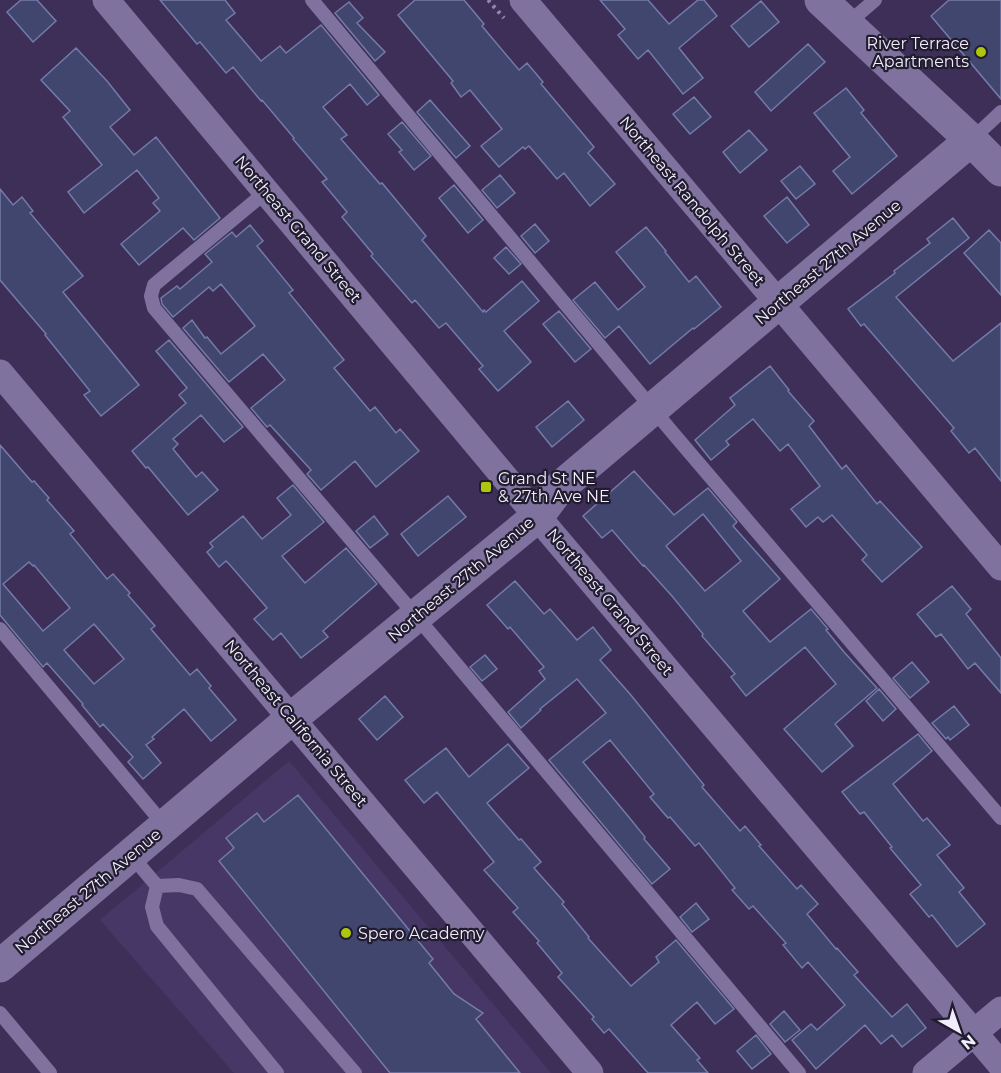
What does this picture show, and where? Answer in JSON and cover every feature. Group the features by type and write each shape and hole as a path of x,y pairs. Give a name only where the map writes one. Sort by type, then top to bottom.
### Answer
{"street":[{"name":"Northeast Grand Street","path":"105,0 1001,1065"},
{"name":"Northeast Randolph Street","path":"523,0 1001,567"},
{"path":"821,0 972,140 1001,170"},
{"name":"Northeast 27th Avenue","path":"0,966 292,718 538,516 558,489 972,140"},
{"name":"Northeast California Street","path":"0,373 590,1073"},
{"path":"926,1073 1001,1010"}],"lane":[{"path":"312,0 653,409 1001,818"},
{"path":"847,24 875,0"},
{"path":"972,140 1001,112"},
{"path":"267,191 154,285 151,296 154,308 799,1073"},
{"path":"0,629 165,826"},
{"path":"131,855 157,886"},
{"path":"157,886 179,885 197,889 355,1073"},
{"path":"157,886 153,907 157,926 277,1073"},
{"path":"0,1014 50,1073"}],"shaded area":[{"path":"289,761 551,1073 234,1073 100,920"}],"building":[{"path":"21,0 37,0 56,21 33,42 7,12"},
{"path":"160,0 225,0 235,13 226,20 261,61 280,46 286,53 321,25 379,95 367,105 350,84 323,107 347,135 341,139 380,184 382,183 426,236 422,240 483,312 484,310 486,312 522,281 539,301 504,331 531,362 498,391 479,369 483,366 446,323 439,328 415,300 412,303 371,256 373,254 342,217 347,212 322,182 327,179 262,100 233,67 226,73 200,42 197,44"},
{"path":"415,0 464,0 484,24 482,26 519,70 527,63 543,82 541,84 594,147 588,153 615,184 590,206 564,173 557,179 529,146 525,149 523,147 499,167 481,146 502,129 470,90 461,97 451,83 453,81 398,15"},
{"path":"600,0 648,0 669,24 698,0 704,0 717,16 679,48 703,78 683,94 648,50 638,59 618,35 625,29"},
{"name":"River Terrace Apartments","path":"949,0 1001,0 1001,99 931,16"},
{"path":"761,1 779,22 749,47 731,26"},
{"path":"349,2 363,18 357,23 385,52 375,61 335,13"},
{"path":"808,44 825,62 771,111 755,92"},
{"path":"76,48 130,110 110,127 134,155 156,137 220,218 194,240 183,228 139,265 121,244 160,211 153,203 159,198 137,170 84,213 68,192 102,165 63,117 70,111 41,80"},
{"path":"846,88 864,110 861,113 897,156 852,194 833,171 850,157 814,113"},
{"path":"694,97 711,117 690,134 673,114"},
{"path":"430,100 470,146 456,158 417,112"},
{"path":"402,122 431,156 414,170 399,152 402,150 388,134"},
{"path":"749,130 767,150 740,173 723,152"},
{"path":"800,166 815,184 796,199 781,181"},
{"path":"500,175 515,193 497,208 482,190"},
{"path":"454,185 483,220 468,233 439,198"},
{"path":"0,189 13,205 22,197 33,211 30,213 83,276 63,292 139,385 101,416 84,395 90,391 0,280"},
{"path":"787,197 809,225 787,243 764,216"},
{"path":"953,218 969,238 896,297 953,361 1001,323 1001,481 975,448 969,453 951,431 954,428 864,324 861,326 848,309 930,243 927,239"},
{"path":"535,224 549,241 535,253 521,236"},
{"path":"250,225 263,241 257,246 293,290 289,293 344,360 334,368 370,411 375,407 396,433 400,429 419,451 376,487 355,461 321,490 307,474 311,470 270,425 267,427 251,408 285,380 263,354 229,382 183,328 192,320 221,354 255,326 221,284 213,291 209,287 173,317 162,304 161,298 177,286 180,289 212,262 205,254 232,232 236,237"},
{"path":"646,227 689,282 696,276 721,307 650,364 619,326 605,338 573,300 595,282 618,310 645,287 616,252"},
{"path":"989,230 1001,243 1001,295 964,253"},
{"path":"506,247 521,264 509,274 494,258"},
{"path":"559,311 591,349 575,362 543,324"},
{"path":"169,340 243,427 224,442 201,415 173,439 178,444 173,449 196,477 202,472 218,490 188,515 132,451 186,403 179,395 187,388 156,351"},
{"path":"770,366 814,421 809,426 842,469 846,465 877,504 880,501 922,547 882,582 862,560 867,555 832,515 823,522 818,517 806,527 791,509 820,486 788,444 780,451 753,419 726,441 729,445 711,460 695,440 735,405 730,398"},
{"path":"568,401 584,420 552,447 536,427"},
{"path":"0,445 49,498 47,500 74,531 70,534 107,579 113,574 155,626 151,629 190,675 197,669 211,686 209,688 236,720 211,741 184,709 146,745 161,763 143,779 128,762 133,757 103,724 100,727 47,663 43,667 0,615","holes":["29,562 70,608 43,631 3,584","94,624 124,659 94,684 64,650"]},
{"path":"634,471 674,515 708,488 737,522 733,526 780,579 743,611 770,642 811,609 844,652 877,688 835,724 853,746 822,772 784,729 836,684 805,647 746,696 731,677 735,674 644,565 612,530 602,538 583,516","holes":["703,514 741,561 705,591 666,546"]},
{"path":"293,485 324,522 282,556 305,583 346,548 377,584 323,631 328,637 301,658 281,633 273,640 254,619 267,608 226,561 219,567 207,552 213,547 210,543 243,516 262,539 291,515 277,498"},
{"path":"448,496 466,517 418,556 401,534"},
{"path":"374,516 388,534 370,548 356,531"},
{"path":"515,581 544,614 550,609 577,640 593,627 611,650 600,660 740,831 745,826 761,845 759,846 797,889 801,885 818,904 807,914 858,972 854,975 892,1017 907,1004 926,1028 902,1047 892,1035 881,1044 865,1025 816,1069 792,1040 811,1024 817,1030 845,1005 808,962 802,968 783,945 786,943 753,906 749,909 732,890 735,888 699,843 695,846 650,797 654,794 610,740 583,762 670,869 652,884 549,760 606,713 577,679 521,728 508,712 545,679 539,671 544,667 510,627 508,629 487,605"},
{"path":"952,586 971,609 966,614 1001,658 1001,693 975,663 968,669 941,634 936,637 917,614"},
{"path":"485,655 497,669 482,681 470,667"},
{"path":"912,662 929,682 910,698 893,678"},
{"path":"879,689 896,709 883,721 866,701"},
{"path":"385,696 403,717 377,740 359,719"},
{"path":"954,706 969,725 950,740 948,737 946,739 932,723"},
{"path":"918,734 932,751 893,784 923,821 927,818 950,845 937,855 964,888 959,892 985,924 957,947 932,915 929,917 910,894 921,885 864,812 860,814 842,792"},
{"path":"508,744 529,768 487,803 541,862 534,868 564,902 562,904 588,938 631,986 659,962 656,957 676,940 734,1009 715,1024 697,1002 671,1025 700,1058 697,1060 708,1073 648,1073 609,1029 604,1033 592,1019 594,1017 558,977 562,973 537,943 539,941 513,912 518,908 484,870 494,862 437,792 424,803 405,780 446,748 469,777"},
{"name":"Spero Academy","path":"298,795 433,959 429,963 454,994 483,1013 476,1019 520,1073 390,1073 219,861 234,848 226,838 257,813 264,822"},
{"path":"696,903 709,919 692,932 680,917"},
{"path":"784,1011 800,1030 785,1042 770,1024"},
{"path":"756,1035 771,1054 752,1069 737,1051"}],"place":[{"name":"River Terrace Apartments","path":"981,52"},
{"name":"Grand St NE & 27th Ave NE","path":"486,487"},
{"name":"Spero Academy","path":"346,933"}]}
